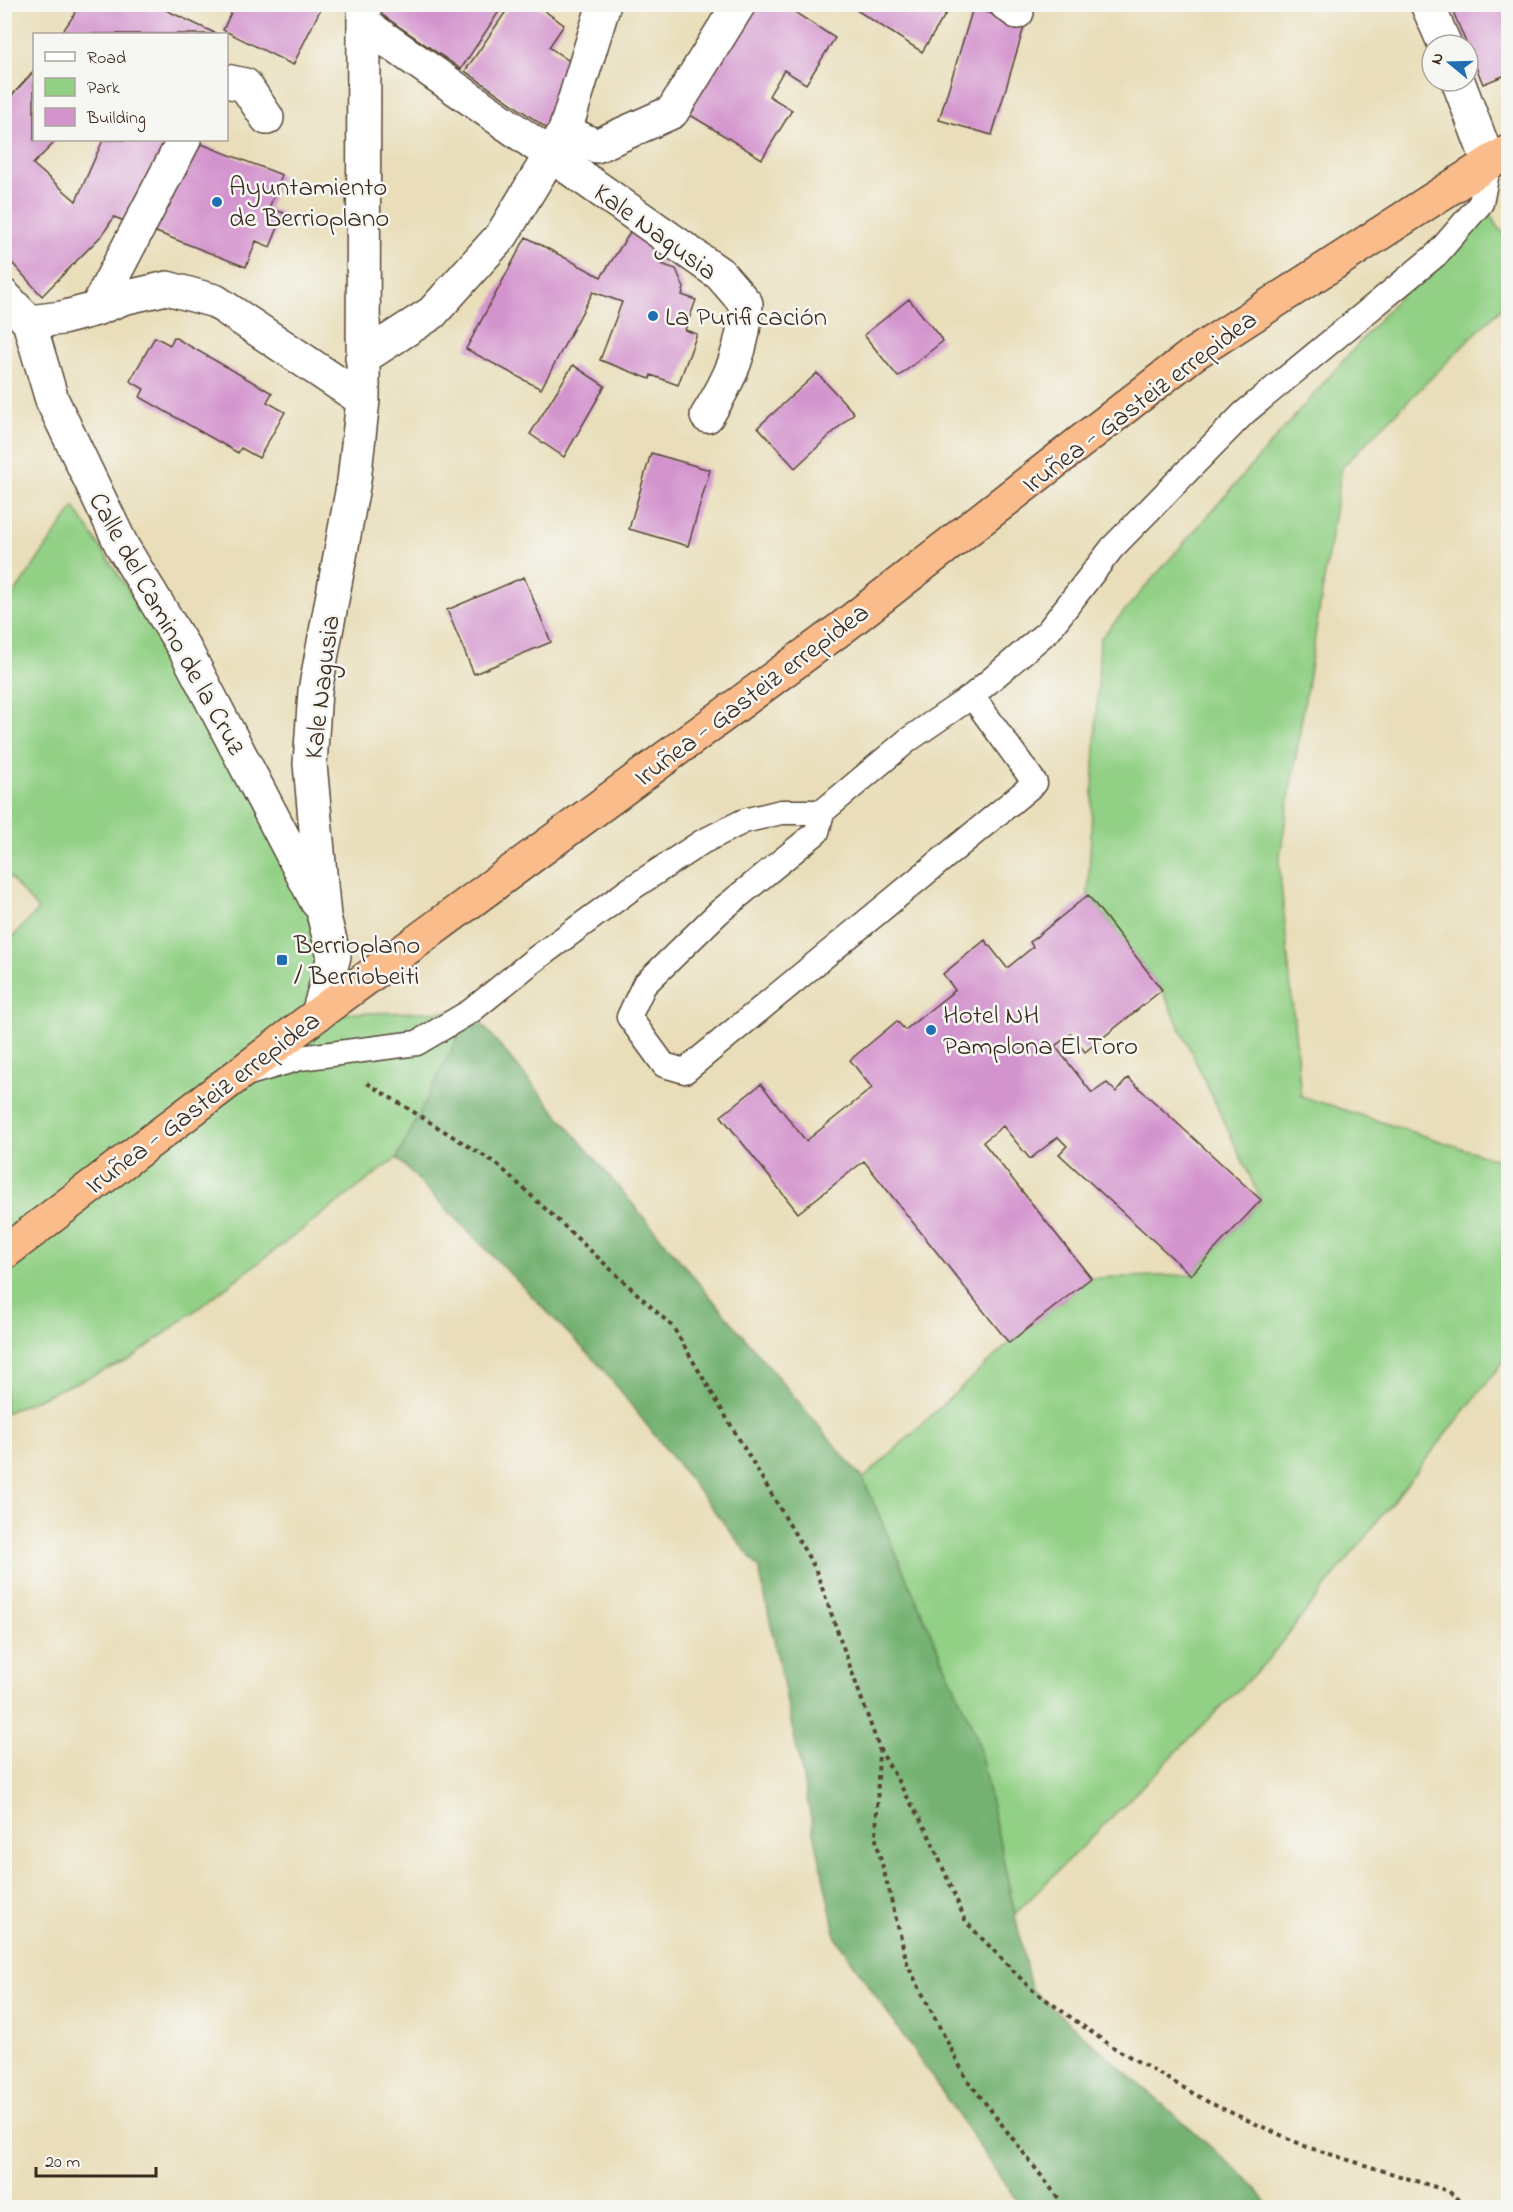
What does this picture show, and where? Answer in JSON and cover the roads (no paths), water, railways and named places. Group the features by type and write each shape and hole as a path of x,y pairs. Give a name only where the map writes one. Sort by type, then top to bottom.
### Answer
{"highway":[{"name":"Iruñea - Gasteiz errepidea","path":"4,1253 318,1014 843,627 1192,355 1499,158"}],"street":[{"path":"362,358 432,313 502,235 558,143 604,4"},
{"name":"Kale Nagusia","path":"558,143 596,146 672,112 739,4"},
{"path":"1427,4 1440,33"},
{"name":"Kale Nagusia","path":"364,14 558,143 720,274 746,304 745,329 728,382 708,416"},
{"name":"Kale Nagusia","path":"318,1014 334,956 324,917 310,764 315,691 354,480 363,400 364,14"},
{"path":"228,81 245,85 267,118"},
{"path":"1464,93 1499,158"},
{"path":"96,309 183,141"},
{"path":"4,296 28,322 62,318 96,309 123,298 167,288 215,301 363,400"},
{"name":"Calle del Camino de la Cruz","path":"28,322 52,400 122,546 187,653 324,917"}],"lane":[{"path":"972,696 1035,783 685,1071 664,1065 629,1017 644,985 718,912 817,832 822,812 908,740 972,696 1048,631 1112,548 1244,413 1437,254 1481,203 1499,158"},
{"path":"236,1077 300,1058 347,1054 417,1043 471,1011 534,960 632,888 702,842 744,821 781,812 822,812"}],"place":[{"name":"Ayuntamiento de Berrioplano","path":"217,202"},
{"name":"La Purificación","path":"653,316"},
{"name":"Berrioplano / Berriobeiti","path":"282,960"},
{"name":"Hotel NH Pamplona El Toro","path":"931,1030"}]}
